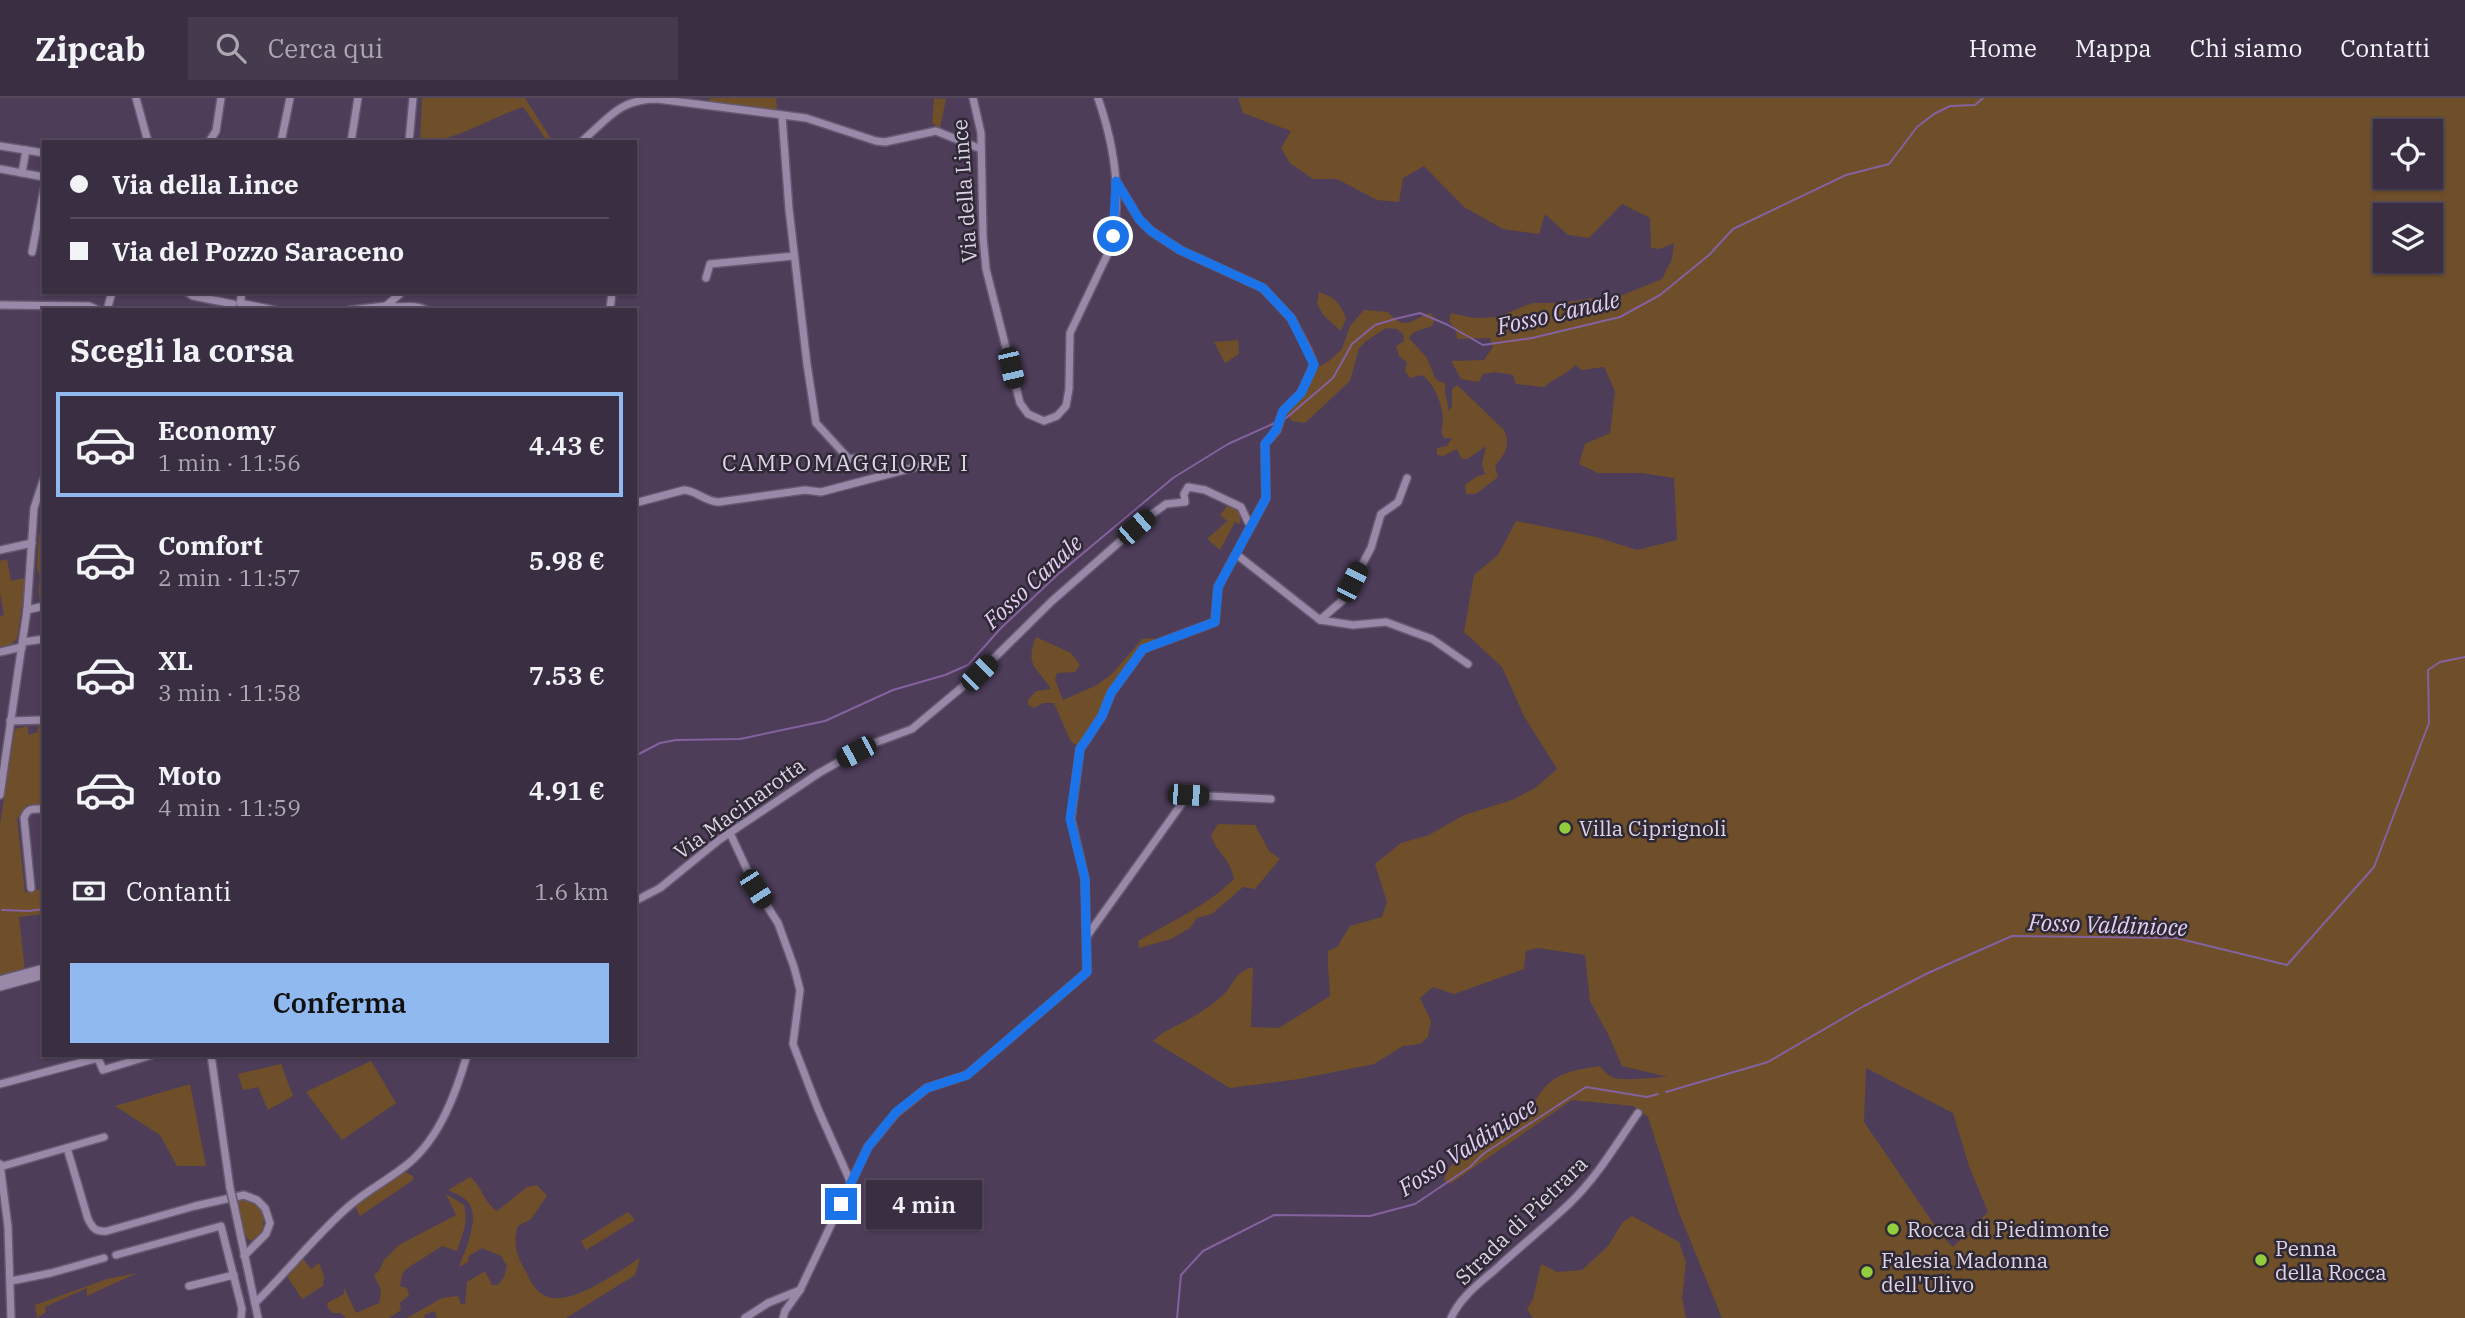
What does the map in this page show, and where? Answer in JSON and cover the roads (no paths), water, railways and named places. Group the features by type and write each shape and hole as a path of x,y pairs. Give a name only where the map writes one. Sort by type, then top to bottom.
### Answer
{"street":[{"path":"136,98 147,140"},
{"path":"210,140 216,131 221,98"},
{"path":"281,140 290,98"},
{"path":"351,140 358,98"},
{"path":"410,140 413,98"},
{"name":"Via della Lince","path":"973,98 981,133 986,269 1020,403 1028,414 1044,421 1061,412 1069,399 1070,333 1110,249 1115,223 1116,181 1110,133 1098,98"},
{"path":"583,140 617,109 637,99 657,99 806,118 876,141 885,142 936,131 981,149"},
{"path":"782,117 794,256 816,423 849,459 862,457"},
{"path":"0,146 42,153"},
{"path":"22,173 26,150"},
{"path":"0,169 42,177"},
{"path":"783,1318 800,1290 868,1147 896,1112 927,1088 967,1075 1087,972 1085,879 1070,819 1080,749 1102,716 1111,693 1143,649 1215,622 1218,587 1266,498 1265,444 1276,430 1283,411 1301,393 1314,365 1291,318 1263,288 1180,250 1151,231 1139,219 1116,181"},
{"path":"32,252 42,200"},
{"path":"706,278 710,264 794,256"},
{"path":"190,294 233,304"},
{"path":"242,294 240,303 264,308"},
{"path":"386,306 400,294"},
{"path":"0,304 94,308"},
{"path":"368,308 422,308"},
{"path":"637,502 684,490 712,502 805,490 821,492 935,462"},
{"path":"1320,620 1343,600 1371,548 1381,514 1398,502 1407,478"},
{"path":"0,795 27,610 34,508 42,484"},
{"name":"Via Macinarotta","path":"637,900 660,888 730,833 843,758 912,729 979,673 1052,601 1148,517 1166,504 1185,502 1184,494 1188,487 1193,486 1230,501 1241,508 1248,522 1252,523"},
{"path":"0,550 33,543"},
{"path":"1236,554 1320,620 1353,625 1386,622 1432,639 1468,664"},
{"path":"27,610 42,606"},
{"path":"0,652 42,640"},
{"path":"10,721 42,720"},
{"path":"1086,936 1188,795 1271,799"},
{"path":"30,888 24,818 28,810 42,808"},
{"path":"730,833 756,889 778,923 794,967 800,990 793,1044 851,1183"},
{"path":"0,980 42,969"},
{"path":"0,987 42,976"},
{"path":"0,1084 97,1057 103,1070 145,1057"},
{"path":"211,1057 230,1188 258,1318"},
{"path":"254,1303 348,1206 410,1162 424,1147 443,1118 458,1085 466,1057"},
{"name":"Strada di Pietrara","path":"1451,1318 1477,1284 1588,1184 1638,1113"},
{"path":"11,1318 11,1281 0,1166 104,1137"},
{"path":"67,1148 93,1229 99,1232 107,1231 244,1195 257,1200 265,1208 270,1223 266,1234 244,1256"},
{"path":"116,1255 221,1226 242,1309 241,1318"},
{"path":"11,1281 104,1258"},
{"path":"189,1286 234,1275"},
{"path":"745,1318 768,1303 800,1290"}],"waterway":[{"name":"Fosso Canale","path":"1285,419 1333,378 1352,344 1375,325 1420,313 1483,345 1532,338 1620,317 1660,295 1709,255 1733,229 1846,175 1889,164 1917,127 1934,114 1950,106 1975,105 1983,98"},
{"name":"Fosso Canale","path":"637,755 660,743 676,740 740,739 825,721 893,690 945,675 968,665 1000,629 1057,575 1173,478 1228,444 1277,422"},
{"name":"Fosso Valdinioce","path":"1666,1092 1768,1062 1864,1006 1928,973 2012,936 2176,938 2287,965 2374,867 2429,723 2428,670 2440,662 2465,657"},
{"name":"Fosso Canale","path":"2,910 42,909"},
{"name":"Fosso Valdinioce","path":"1177,1318 1181,1275 1203,1251 1274,1215 1370,1216 1415,1204 1470,1167 1483,1154 1586,1087 1647,1097 1658,1094"}],"place":[{"name":"Villa Ciprignoli","path":"1565,828"},
{"name":"Rocca di Piedimonte","path":"1893,1229"},
{"name":"Penna della Rocca","path":"2261,1260"},
{"name":"Falesia Madonna dell'Ulivo","path":"1867,1272"}],"district":[{"name":"CAMPOMAGGIORE I","path":"846,462"}]}
